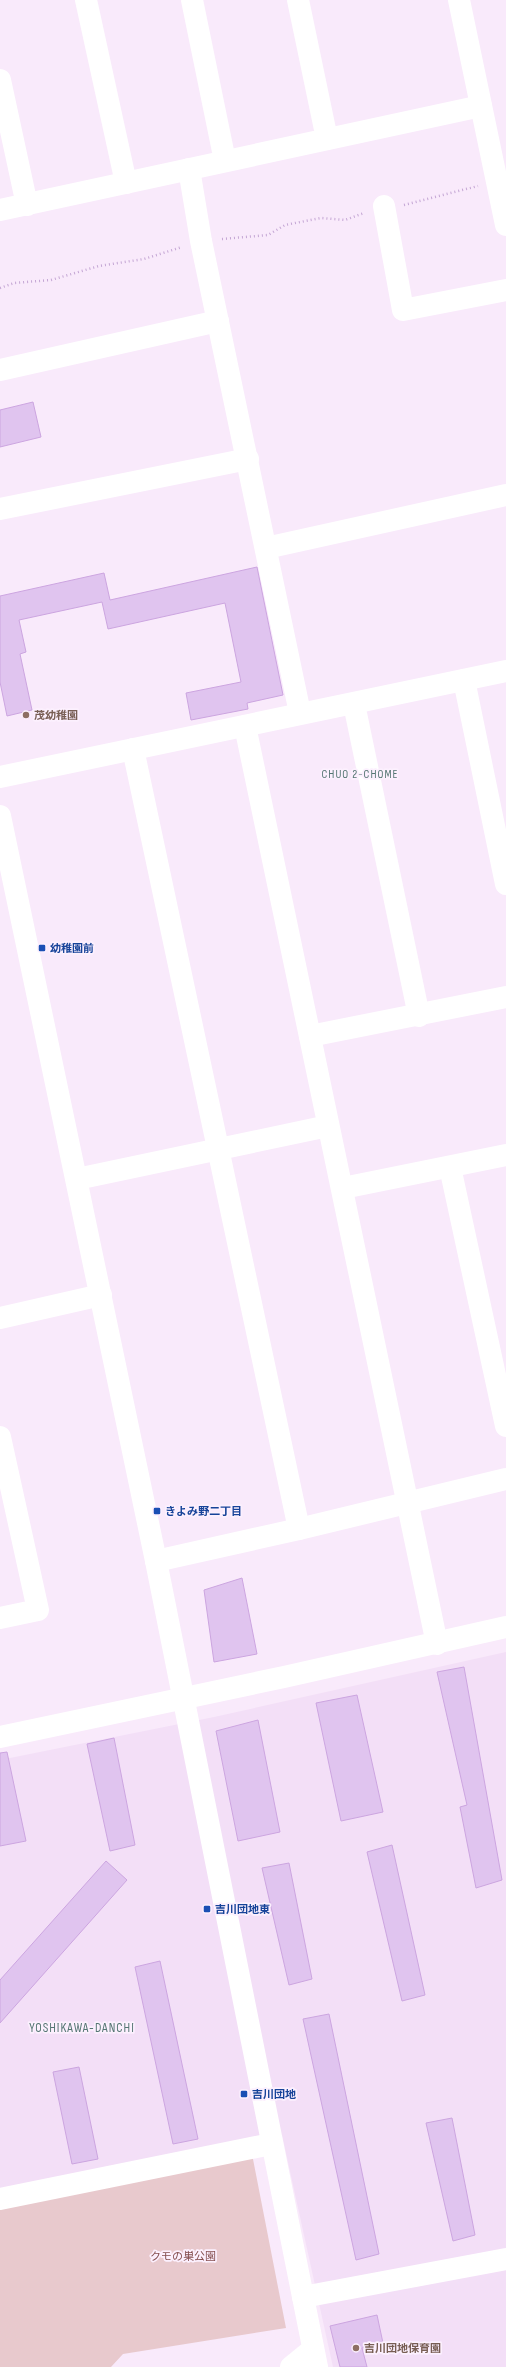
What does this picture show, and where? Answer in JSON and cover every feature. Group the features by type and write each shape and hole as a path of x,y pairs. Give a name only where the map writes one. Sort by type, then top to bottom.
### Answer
{"street":[{"path":"86,0 126,183"},
{"path":"192,0 225,162"},
{"path":"298,0 327,139"},
{"path":"459,0 481,106 499,170 506,224"},
{"path":"0,80 27,205"},
{"path":"0,210 481,106"},
{"path":"189,169 201,241 248,458 300,713"},
{"path":"384,206 403,310 506,290"},
{"path":"0,370 218,321"},
{"path":"0,510 248,458"},
{"path":"266,548 506,495"},
{"path":"0,777 506,671"},
{"path":"464,680 506,884"},
{"path":"354,704 419,1016"},
{"path":"245,726 328,1126 343,1188 437,1644"},
{"path":"133,749 299,1529"},
{"path":"0,816 156,1561 271,2144 315,2358 291,2367"},
{"path":"310,1036 419,1016 506,997"},
{"path":"77,1179 328,1126"},
{"path":"343,1188 450,1167 506,1154"},
{"path":"450,1167 506,1426"},
{"path":"0,1318 101,1295"},
{"path":"0,1438 38,1610 0,1618"},
{"path":"156,1561 299,1529 506,1479"},
{"path":"0,1737 437,1644 506,1627"},
{"path":"0,2199 271,2144"},
{"path":"303,2297 506,2259"}],"path":[{"path":"0,288 14,283 50,280 99,266 144,259 201,241 268,235 285,225 321,218 345,220 384,206 413,204 455,191 499,170"}],"shaded area":[{"path":"506,1652 506,2367 333,2367 282,2135 0,2193 0,1760 214,1717"}],"green space":[{"name":"クモの巣公園","path":"252,2154 286,2328 123,2354 111,2367 0,2367 0,2205"}],"building":[{"path":"33,402 41,437 0,447 0,410"},
{"path":"257,567 283,695 247,703 248,709 191,720 186,693 241,682 225,603 108,629 102,602 19,620 26,652 20,654 32,710 7,716 0,682 0,596 104,573 110,600"},
{"path":"242,1578 257,1654 214,1662 204,1590"},
{"path":"464,1667 502,1880 476,1888 460,1807 467,1805 437,1672"},
{"path":"357,1695 383,1812 341,1821 316,1703"},
{"path":"258,1720 280,1832 238,1841 216,1731"},
{"path":"114,1738 135,1845 110,1851 87,1744"},
{"path":"7,1752 26,1841 0,1846 0,1753"},
{"path":"392,1845 425,1995 402,2001 367,1852"},
{"path":"106,1861 127,1880 0,2023 0,1980"},
{"path":"289,1863 312,1979 289,1985 262,1868"},
{"path":"160,1961 198,2139 173,2144 135,1967"},
{"path":"329,2014 379,2254 356,2260 303,2019"},
{"path":"79,2067 98,2159 72,2164 53,2072"},
{"path":"452,2118 475,2235 453,2241 426,2123"},
{"path":"377,2315 383,2343 362,2348 367,2367 340,2367 330,2326"}],"place":[{"name":"茂幼稚園","path":"26,715"},
{"name":"幼稚園前","path":"42,948"},
{"name":"きよみ野二丁目","path":"157,1511"},
{"name":"吉川団地東","path":"207,1909"},
{"name":"吉川団地","path":"244,2094"},
{"name":"吉川団地保育園","path":"356,2348"}],"district":[{"name":"CHUO 2-CHOME","path":"360,774"},
{"name":"YOSHIKAWA-DANCHI","path":"82,2027"}]}
